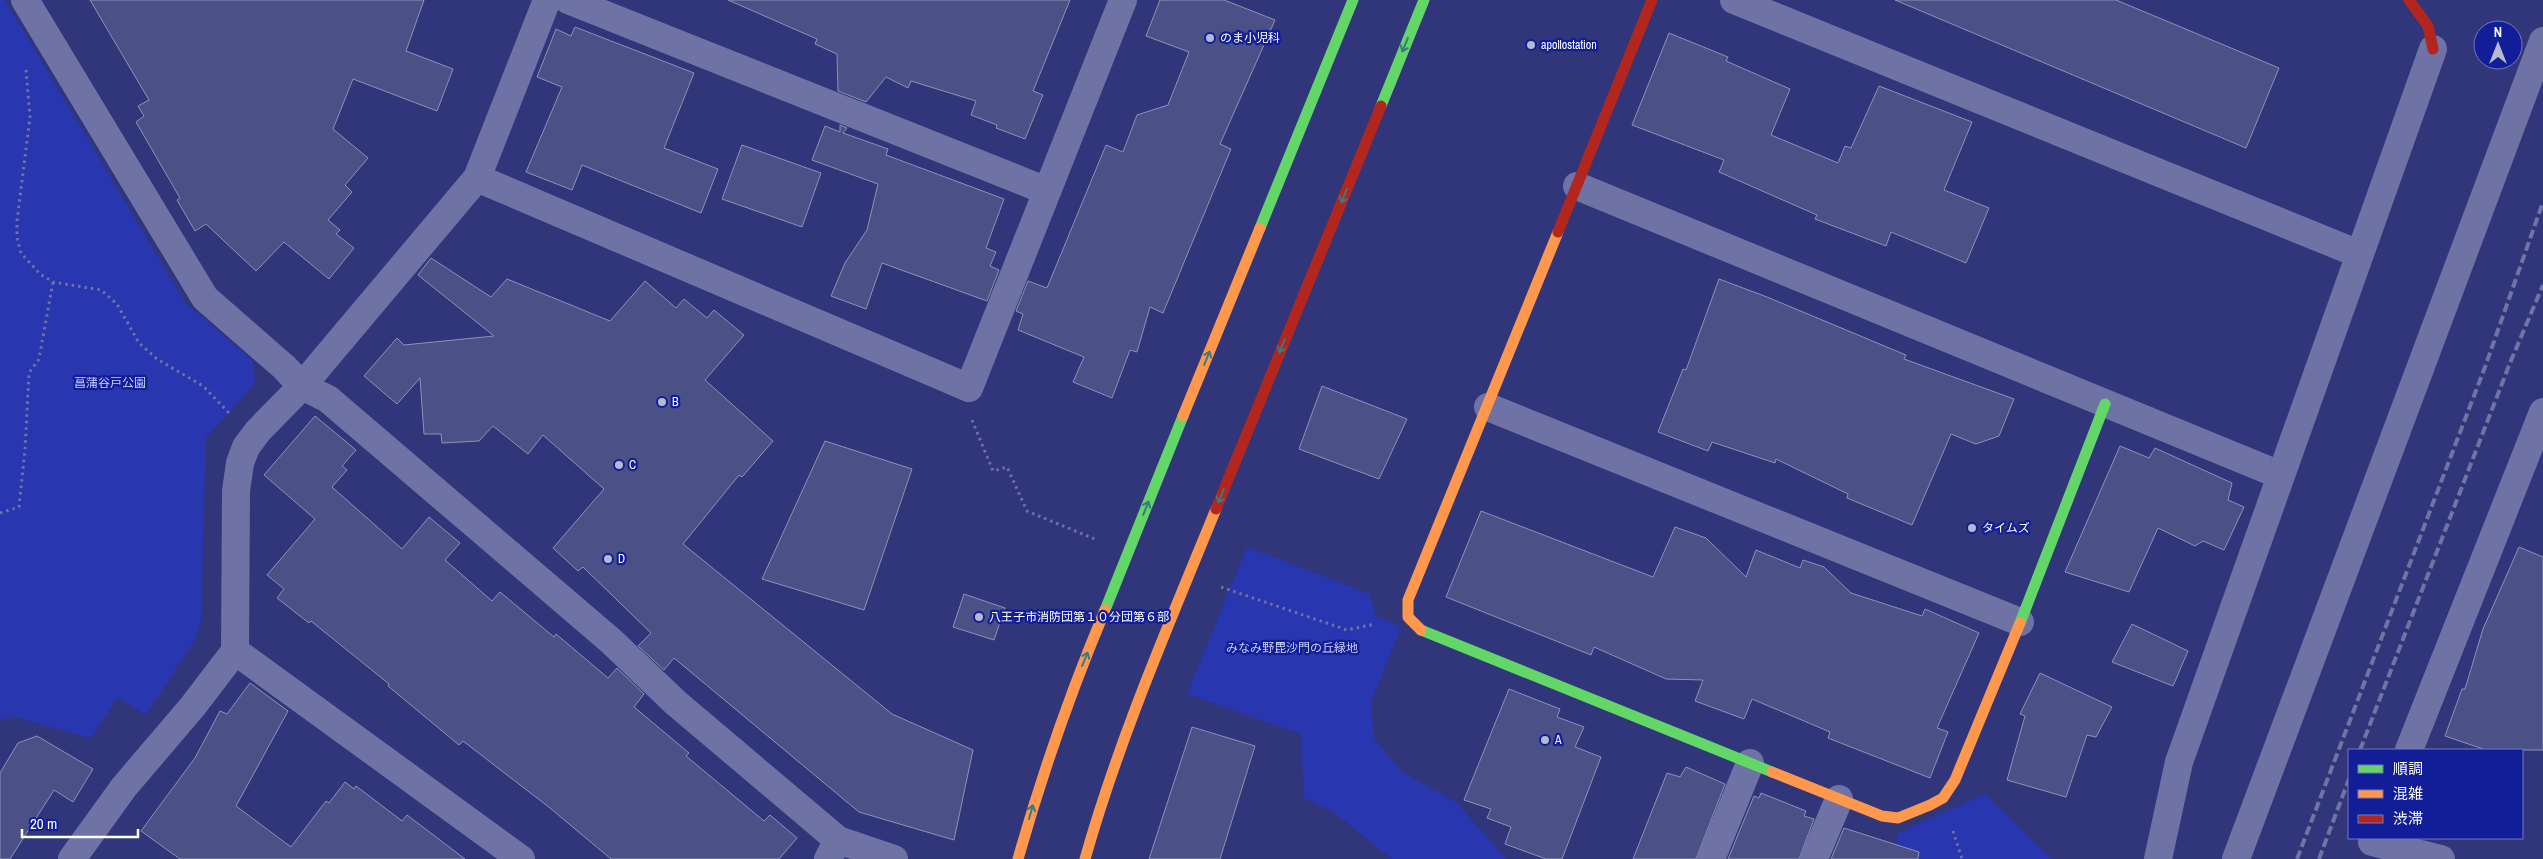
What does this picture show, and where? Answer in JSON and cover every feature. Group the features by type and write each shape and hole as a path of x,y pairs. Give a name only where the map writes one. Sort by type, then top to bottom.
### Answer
{"street":[{"path":"25,0 205,298 284,367 302,386 328,399 611,641 833,850 894,859"},
{"path":"72,859 124,787 193,706 235,651 236,491 240,463 246,447 258,431 302,386 477,178 547,0"},
{"path":"568,0 1047,191"},
{"path":"477,178 969,388 1123,0"},
{"path":"1018,859 1038,791 1076,680 1353,0"},
{"path":"1085,859 1099,809 1134,709 1424,0"},
{"path":"1652,0 1408,600 1407,617 1420,629 1839,799 1890,818 1898,818 1930,806 1943,798 1955,780 2020,622 2105,404"},
{"path":"1734,0 2359,254"},
{"path":"2158,859 2179,762 2433,49 2428,26 2409,0"},
{"path":"2236,859 2543,41"},
{"path":"1577,186 2280,475"},
{"path":"1488,407 2020,622"},
{"path":"2409,749 2543,412"},
{"path":"235,651 521,859"},
{"path":"1711,859 1750,763"},
{"path":"1814,859 1839,799"},
{"path":"2371,846 2440,859"}],"path":[{"path":"25,67 30,117 18,197 16,238 21,254 31,266 53,282 101,290 117,304 139,343 157,359 203,386 236,421"},
{"path":"0,513 19,507 26,450 29,373 39,359 53,282"},
{"path":"968,411 993,471 1007,467 1027,511 1101,542"},
{"path":"1219,586 1347,630"}],"green space":[{"name":"菖蒲谷戸公園","path":"0,0 5,0 185,302 253,361 255,383 206,438 201,621 195,640 146,715 118,697 91,738 11,716 0,721"},
{"name":"みなみ野毘沙門の丘緑地","path":"1247,547 1370,594 1376,616 1401,627 1371,702 1374,738 1401,771 1456,802 1506,859 1392,859 1332,811 1304,798 1301,734 1187,694"},
{"path":"1985,794 2052,859 1893,859 1898,833"}],"building":[{"path":"90,0 424,0 406,51 453,69 437,111 353,79 333,129 368,158 345,185 352,192 328,220 340,230 336,234 354,248 329,279 284,242 256,271 206,224 195,231 177,200 180,198 136,122 144,116 138,106 149,100"},
{"path":"728,0 1070,0 1033,91 1043,95 1025,139 996,128 997,125 971,115 976,101 911,81 908,88 886,77 866,102 838,91 837,54 815,44 817,39"},
{"path":"1160,0 1224,0 1275,20 1220,144 1231,149 1163,313 1150,307 1137,352 1130,350 1112,398 1073,382 1084,357 1018,330 1023,314 1016,311 1028,281 1047,288 1106,145 1123,152 1137,115 1168,105 1189,52 1146,36"},
{"path":"1895,0 2116,0 2279,68 2246,148"},
{"path":"575,27 694,73 664,148 718,169 701,213 582,165 572,190 526,172 562,87 537,77 556,29 571,36"},
{"path":"1669,33 1728,57 1726,61 1790,89 1771,135 1838,163 1845,146 1851,148 1879,86 1972,122 1944,190 1989,208 1966,263 1891,232 1886,246 1815,219 1817,215 1719,172 1724,160 1632,125"},
{"path":"840,125 847,128 843,133 888,149 886,155 1004,199 986,248 996,252 990,266 999,270 987,301 882,263 866,309 831,296 845,263 867,230 878,184 812,160 825,126 840,132"},
{"path":"742,145 821,173 802,227 722,199"},
{"path":"431,258 491,297 507,279 610,321 645,281 676,308 684,299 707,318 714,310 744,335 705,380 773,441 742,477 739,475 683,544 892,714 973,750 954,840 859,812 674,658 664,670 638,646 651,633 583,567 578,571 553,548 604,489 543,435 528,454 493,426 479,441 442,443 441,434 424,434 420,378 397,404 364,376 397,338 404,345 494,336 418,275"},
{"path":"1719,279 1906,355 1904,359 2014,399 1999,436 1976,444 1951,434 1912,525 1847,498 1848,494 1776,459 1775,463 1712,442 1708,451 1658,432 1683,369 1686,370"},
{"path":"1322,386 1407,419 1379,479 1299,449"},
{"path":"315,416 356,450 342,466 347,470 332,487 402,549 429,517 460,543 445,560 492,601 500,592 554,637 556,634 608,678 617,668 644,694 634,707 689,753 686,756 764,821 770,815 797,838 779,859 611,859 550,808 463,741 459,745 388,686 389,684 311,621 309,623 277,598 284,589 267,575 315,519 264,475"},
{"path":"825,441 912,469 864,610 762,579"},
{"path":"2120,446 2149,458 2155,448 2232,483 2228,500 2244,507 2224,550 2203,541 2195,546 2158,528 2129,592 2065,572"},
{"path":"1481,511 1653,577 1675,527 1706,538 1746,577 1756,550 1800,568 1803,560 1824,567 1851,593 1922,616 1925,609 1979,633 1937,728 1948,732 1930,778 1828,738 1830,732 1752,699 1744,719 1695,701 1703,680 1666,679 1594,647 1591,655 1446,597"},
{"path":"2519,547 2543,557 2543,750 2483,749 2445,736 2462,689 2465,689 2483,629"},
{"name":"八王子市消防団第１０分団第６部","path":"964,594 1005,608 994,640 953,627"},
{"path":"2132,624 2188,651 2173,686 2112,662"},
{"path":"2040,673 2112,707 2096,737 2087,735 2066,797 2007,780 2025,716 2020,714"},
{"path":"250,683 288,711 236,806 291,847 326,801 329,803 345,782 354,789 356,786 402,821 407,815 465,859 180,859 141,831 195,758 220,711 227,714"},
{"path":"1509,689 1560,709 1557,717 1584,727 1575,747 1601,757 1562,859 1546,859 1505,844 1511,827 1487,818 1491,809 1464,800"},
{"path":"1192,727 1255,746 1220,859 1149,859"},
{"path":"37,736 93,769 73,802 54,790 10,859 0,859 0,773 18,743"},
{"path":"1686,767 1725,784 1696,859 1633,859 1667,773 1680,777"},
{"path":"1761,793 1806,811 1804,816 1814,819 1799,859 1728,859 1754,796 1759,798"},
{"path":"1844,828 1919,852 1918,859 1831,859"}],"railway":[{"path":"2297,859 2485,367 2543,202"},
{"path":"2360,749 2510,363 2543,285"},
{"path":"2319,859 2348,782"}],"traffic: fast":[{"path":"1260,228 1353,0"},
{"path":"1381,106 1424,0"},
{"path":"2020,623 2105,404"},
{"path":"1105,610 1183,416"},
{"path":"1421,630 1772,772"}],"traffic: slow":[{"path":"1183,416 1260,228"},
{"path":"1421,630 1408,617 1408,600 1558,232"},
{"path":"1085,859 1098,814 1129,726 1216,509"},
{"path":"1018,859 1058,733 1080,671 1105,610"},
{"path":"1772,772 1882,816 1898,818 1943,798 1955,780 2020,623"}],"traffic: jam":[{"path":"1558,232 1652,0"},
{"path":"2409,0 2428,26 2433,49"},
{"path":"1216,509 1381,106"}],"place":[{"name":"のま小児科","path":"1210,38"},
{"name":"apollostation","path":"1531,45"},
{"name":"B","path":"662,402"},
{"name":"C","path":"619,465"},
{"name":"タイムズ","path":"1972,528"},
{"name":"D","path":"608,559"},
{"name":"八王子市消防団第１０分団第６部","path":"979,617"},
{"name":"A","path":"1545,740"}]}
